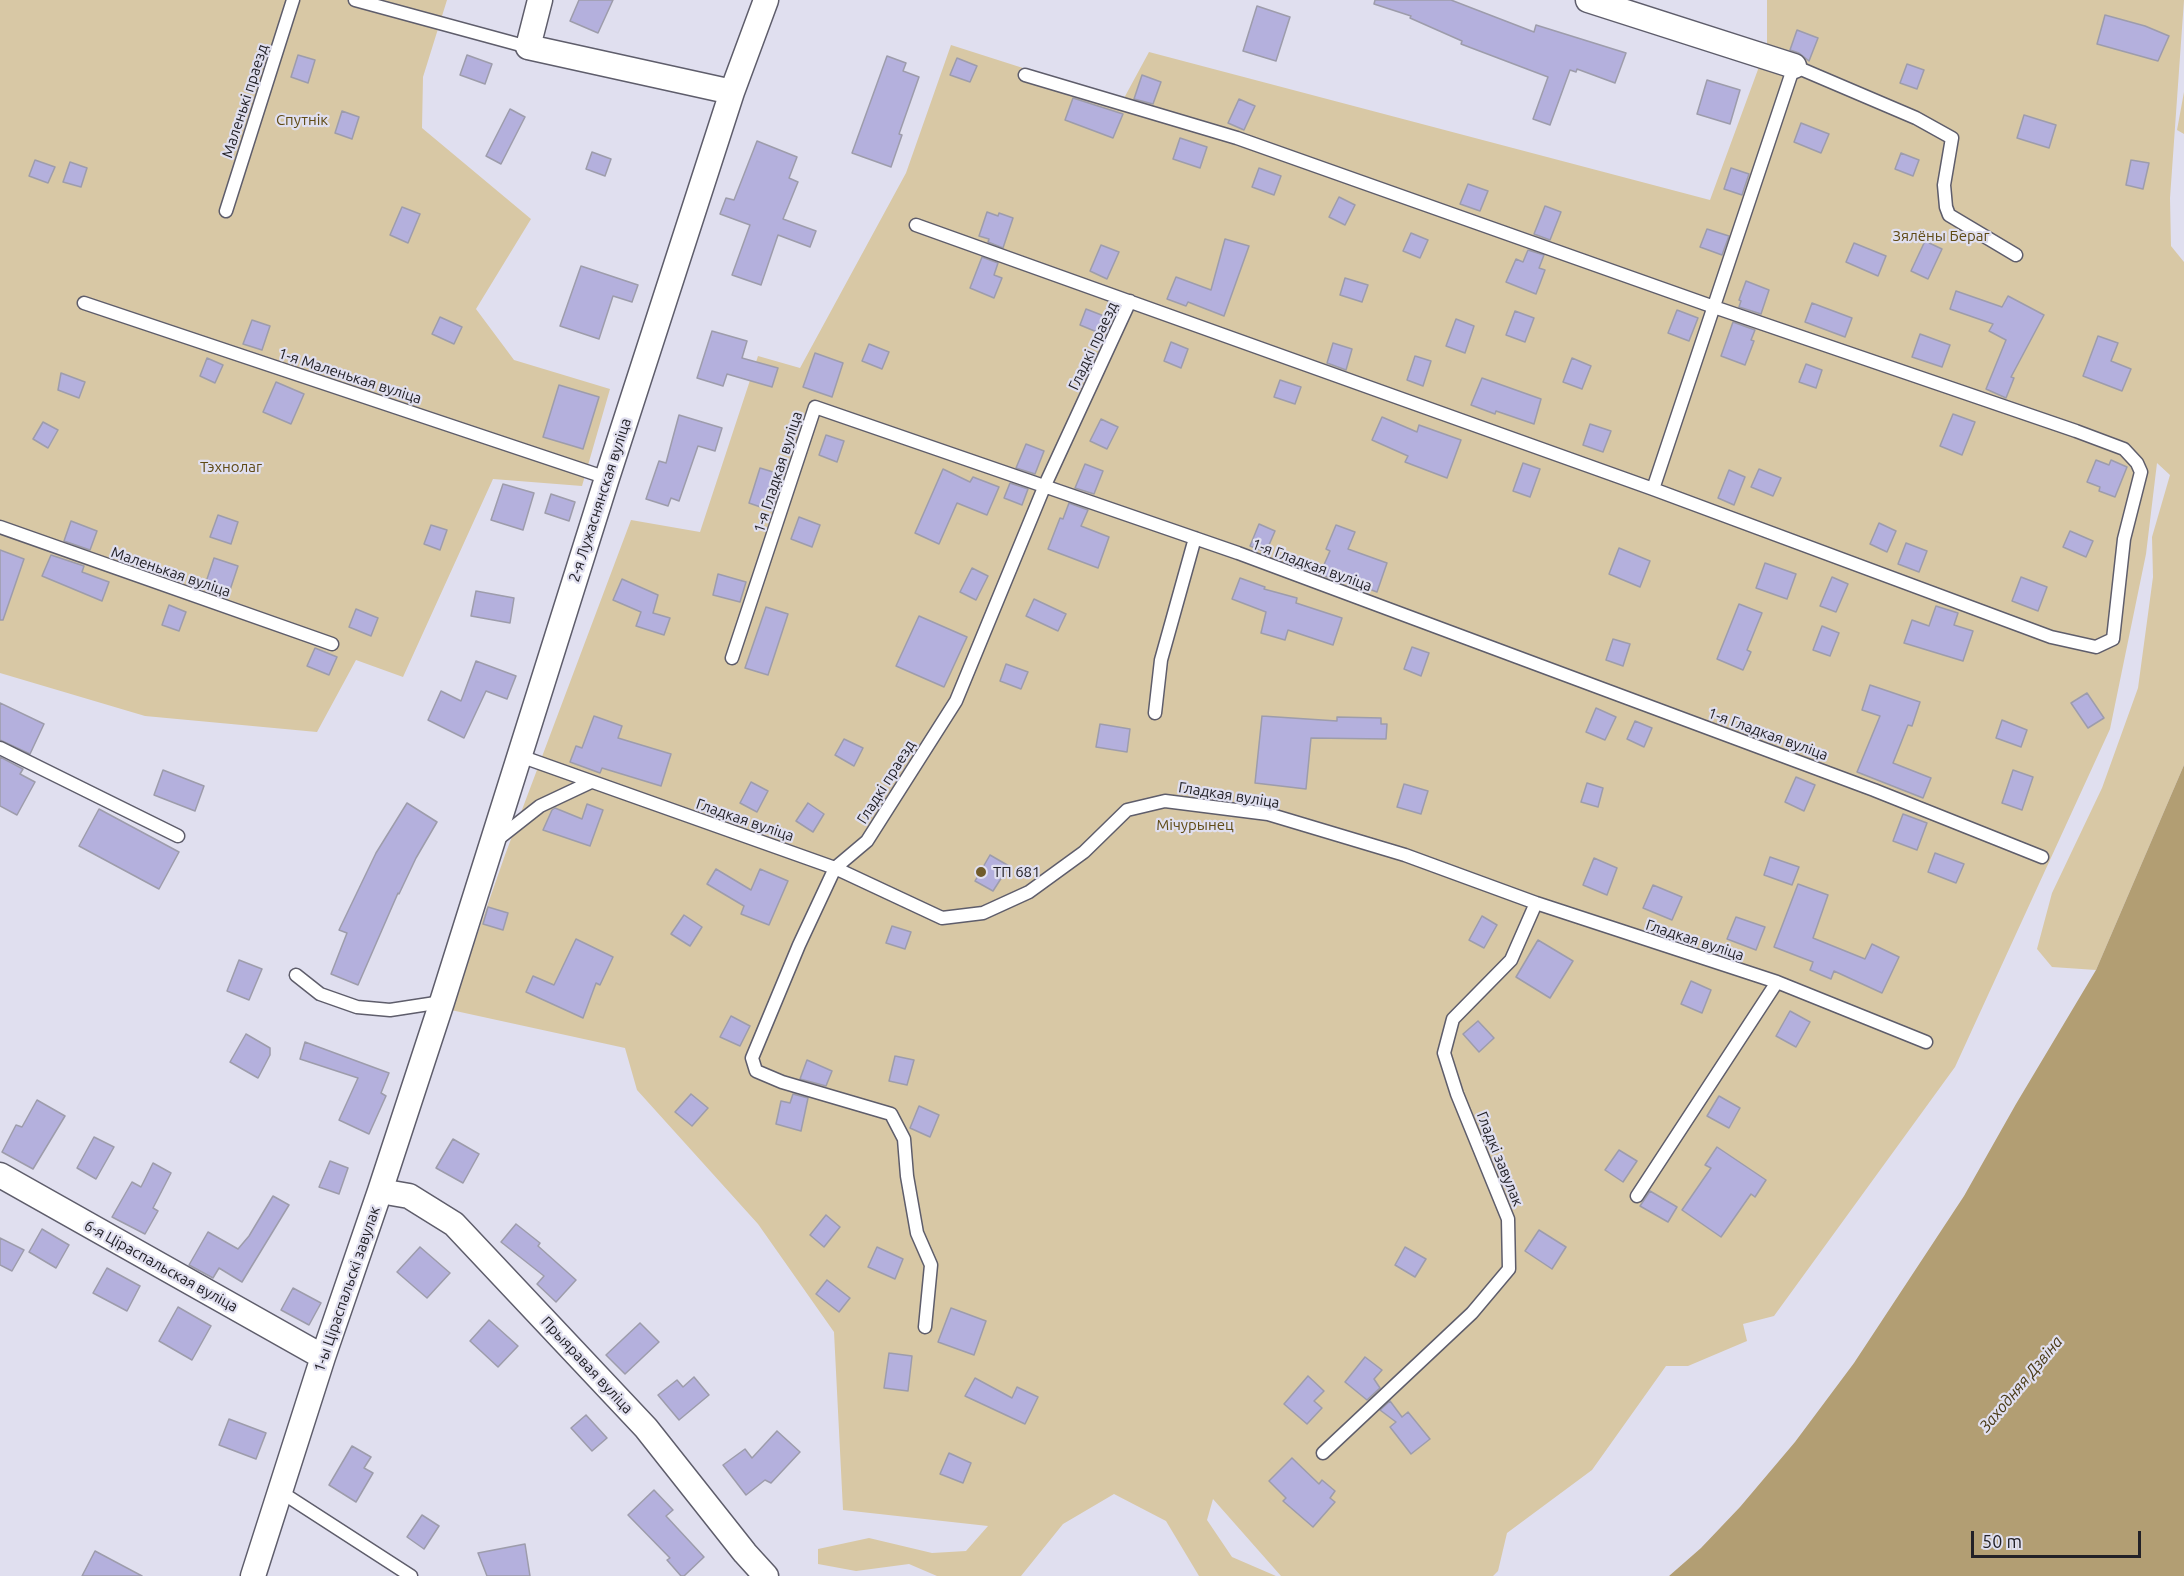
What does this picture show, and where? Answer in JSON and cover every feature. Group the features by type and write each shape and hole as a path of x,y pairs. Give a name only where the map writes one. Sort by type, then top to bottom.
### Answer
{"street":[{"path":"540,0 528,46 732,92"},
{"name":"2-я Лужаснянская вуліца","path":"442,1002 607,478 732,92 766,0"},
{"path":"1588,0 1794,66"},
{"name":"1-ы Ціраспальскі завулак","path":"253,1576 323,1357 442,1002"},
{"name":"6-я Ціраспальская вуліца","path":"0,1175 323,1357"},
{"name":"Прыяравая вуліца","path":"380,1191 409,1196 454,1224 646,1428 745,1553 766,1576"}],"lane":[{"name":"Маленькі праезд","path":"226,211 293,0"},
{"path":"355,0 528,46"},
{"path":"1653,489 1794,66 1916,118 1952,138 1944,185 1949,215 2016,255"},
{"path":"916,225 1653,489 2051,637 2096,647 2113,639 2124,539 2141,472 2137,463 2124,449 1237,138 1025,75"},
{"name":"Гладкі праезд","path":"925,1327 932,1265 917,1233 907,1176 904,1139 891,1114 782,1082 756,1071 753,1058 799,945 835,868 867,841 956,701 1045,485 1130,301"},
{"name":"1-я Маленькая вуліца","path":"84,303 607,478"},
{"name":"1-я Гладкая вуліца","path":"732,658 815,408 1195,538 1874,789 2042,857"},
{"name":"Маленькая вуліца","path":"0,528 332,644"},
{"path":"1155,713 1161,660 1195,538"},
{"path":"0,748 178,836"},
{"name":"Гладкая вуліца","path":"520,756 835,868 942,918 983,914 1029,892 1084,852 1127,810 1165,801 1268,814 1405,855 1536,903 1777,982 1926,1042"},
{"path":"492,843 540,806 591,782"},
{"name":"Гладкі завулак","path":"1323,1453 1472,1313 1509,1269 1508,1219 1457,1094 1444,1053 1453,1019 1511,960 1536,903"},
{"path":"296,975 320,994 357,1007 390,1010 442,1002"},
{"path":"1637,1196 1777,982"},
{"path":"281,1492 411,1576"}],"green space":[{"name":"Тэхнолаг","path":"0,0 447,0 423,77 422,128 531,219 476,309 514,360 610,389 582,486 493,479 403,677 356,660 317,732 145,716 0,673"},
{"name":"Мічурынец","path":"1767,0 2184,0 2170,198 2171,246 2184,262 2184,765 2096,970 2052,967 2037,949 2052,893 2102,788 2138,688 2153,577 2152,537 2170,475 2157,463 2146,554 2110,729 1955,1067 1774,1316 1743,1324 1747,1341 1688,1366 1666,1366 1592,1470 1507,1533 1498,1571 1493,1576 1281,1576 1213,1499 1207,1520 1232,1557 1276,1576 1199,1576 1166,1521 1114,1494 1063,1524 1021,1576 937,1576 909,1564 856,1571 818,1564 818,1549 869,1538 932,1553 966,1551 988,1526 843,1510 834,1332 758,1224 637,1090 625,1048 451,1010 505,855 631,520 700,532 758,356 800,368 906,173 951,45 1123,100 1149,52 1710,200 1767,45"},
{"path":"2184,92 2184,134 2177,130"}],"water":[{"name":"Заходняя Дзвіна","path":"2184,765 2184,1576 1669,1576 1701,1548 1740,1507 1795,1442 1854,1363 1964,1196 2096,970"}],"building":[{"path":"579,0 613,0 598,33 570,21"},
{"path":"1375,0 1451,0 1534,32 1536,25 1626,53 1615,83 1577,69 1576,72 1570,70 1550,125 1533,119 1548,77 1461,44 1462,41 1410,18 1411,16 1374,4"},
{"path":"1257,6 1290,17 1276,61 1243,51"},
{"path":"2105,15 2145,26 2169,36 2158,61 2097,44"},
{"path":"1797,30 1818,38 1809,61 1799,53 1790,50"},
{"path":"298,55 315,60 308,83 291,77"},
{"path":"467,55 492,64 485,84 460,75"},
{"path":"887,56 906,63 903,71 919,77 899,134 902,135 891,167 852,153"},
{"path":"957,58 977,66 970,82 950,75"},
{"path":"1907,64 1924,70 1917,89 1900,83"},
{"path":"1142,75 1161,82 1153,104 1134,99"},
{"path":"1707,80 1740,90 1730,124 1697,114"},
{"path":"1073,98 1123,114 1113,138 1065,120"},
{"path":"1239,99 1255,106 1244,130 1228,123"},
{"path":"510,109 525,117 501,164 486,156"},
{"path":"342,111 359,117 352,139 335,133"},
{"path":"2024,115 2056,125 2049,148 2017,138"},
{"path":"1801,123 1829,134 1821,153 1794,142"},
{"path":"1180,138 1207,147 1200,168 1173,159"},
{"path":"757,141 797,157 789,178 798,182 783,219 816,231 810,247 778,235 761,285 732,275 750,225 720,214 726,198 734,200"},
{"path":"592,152 611,159 605,176 586,169"},
{"path":"1901,153 1919,160 1913,176 1895,169"},
{"path":"35,160 55,167 48,183 29,176"},
{"path":"2131,160 2149,163 2143,189 2126,185"},
{"path":"70,162 87,168 81,187 63,182"},
{"path":"1259,168 1281,176 1274,195 1252,187"},
{"path":"1731,168 1749,174 1742,195 1724,189"},
{"path":"1468,184 1488,191 1480,211 1460,204"},
{"path":"1339,197 1355,205 1345,225 1329,217"},
{"path":"1545,206 1561,212 1550,240 1534,234"},
{"path":"402,207 420,214 408,243 390,235"},
{"path":"987,212 1013,218 1003,248 979,236"},
{"path":"1707,229 1729,236 1722,255 1700,247"},
{"path":"1411,233 1428,240 1420,258 1403,251"},
{"path":"1225,239 1249,246 1224,316 1188,302 1186,306 1167,299 1176,277 1211,290"},
{"path":"1925,241 1942,249 1928,279 1911,271"},
{"path":"1854,243 1886,256 1878,276 1846,262"},
{"path":"1101,245 1119,252 1107,279 1090,271"},
{"path":"1528,250 1544,255 1539,268 1545,270 1536,294 1506,282 1516,259 1523,262"},
{"path":"982,257 998,263 994,275 1002,278 994,298 970,288"},
{"path":"581,266 638,285 632,302 613,296 599,339 560,326"},
{"path":"1345,278 1368,285 1362,302 1340,295"},
{"path":"1746,281 1769,290 1761,314 1739,307 1741,301 1739,300"},
{"path":"1956,291 2002,307 2008,296 2044,315 2011,377 2014,378 2006,398 1986,389 2006,340 1989,331 1993,324 1950,309"},
{"path":"1812,303 1852,318 1845,337 1805,322"},
{"path":"1086,309 1104,316 1097,332 1080,325"},
{"path":"1677,310 1698,318 1689,341 1668,333"},
{"path":"1515,311 1534,318 1525,342 1506,335"},
{"path":"440,317 462,327 454,344 432,334"},
{"path":"1456,319 1474,326 1465,353 1446,346"},
{"path":"252,320 270,326 262,350 243,344"},
{"path":"1733,322 1755,330 1751,340 1754,341 1745,365 1721,356"},
{"path":"712,331 747,341 742,358 778,368 772,387 727,374 723,386 697,378"},
{"path":"1920,334 1950,345 1942,367 1912,357"},
{"path":"2098,336 2118,343 2111,361 2131,369 2122,391 2083,376"},
{"path":"1171,342 1188,349 1181,368 1164,361"},
{"path":"1333,343 1352,349 1346,370 1327,363"},
{"path":"869,344 889,352 882,369 862,361"},
{"path":"815,353 843,363 832,397 803,387"},
{"path":"1415,356 1431,361 1423,386 1407,380"},
{"path":"207,358 223,365 215,383 200,376"},
{"path":"1572,358 1591,366 1582,389 1563,382"},
{"path":"1806,364 1822,370 1816,388 1799,382"},
{"path":"61,373 85,382 79,398 58,390"},
{"path":"1482,378 1541,399 1534,424 1471,405"},
{"path":"1280,380 1301,387 1295,404 1274,397"},
{"path":"276,382 304,394 291,424 263,412"},
{"path":"559,385 599,397 583,449 543,437"},
{"path":"1953,414 1975,422 1962,455 1940,446"},
{"path":"679,415 722,428 715,451 698,446 679,501 671,498 668,506 646,499 659,461 666,463"},
{"path":"1382,417 1417,432 1419,425 1461,440 1447,478 1405,462 1408,456 1372,440"},
{"path":"1101,419 1118,427 1107,449 1090,441"},
{"path":"43,422 58,430 48,448 33,439"},
{"path":"1590,424 1611,431 1603,452 1583,445"},
{"path":"826,435 844,441 837,462 819,455"},
{"path":"1026,444 1044,451 1035,474 1016,468"},
{"path":"2096,460 2109,465 2111,460 2127,467 2115,497 2099,491 2100,487 2087,482"},
{"path":"1523,463 1540,469 1530,497 1513,491"},
{"path":"1085,464 1103,471 1094,494 1075,488"},
{"path":"760,468 783,475 772,511 749,503"},
{"path":"943,469 970,482 973,477 999,487 987,515 957,503 939,544 915,533"},
{"path":"1759,469 1781,478 1773,496 1751,487"},
{"path":"1729,470 1745,477 1734,505 1718,498"},
{"path":"1010,483 1028,489 1022,505 1004,498"},
{"path":"503,484 534,493 523,530 491,520"},
{"path":"551,494 575,502 569,521 545,513"},
{"path":"1069,503 1088,510 1081,526 1109,537 1098,568 1048,549 1060,518 1063,519"},
{"path":"218,515 238,522 231,544 210,537"},
{"path":"799,517 820,525 812,547 791,539"},
{"path":"71,521 97,531 90,550 64,541"},
{"path":"1879,523 1896,531 1887,552 1870,544"},
{"path":"1259,524 1275,531 1266,552 1250,546"},
{"path":"431,525 447,530 440,550 424,544"},
{"path":"1336,525 1355,532 1348,549 1387,563 1377,592 1339,578 1337,581 1320,574 1330,551 1326,549"},
{"path":"2070,531 2093,541 2086,557 2063,547"},
{"path":"1906,543 1927,551 1919,572 1898,564"},
{"path":"1619,548 1650,561 1640,587 1609,574"},
{"path":"0,550 24,559 3,620 0,620"},
{"path":"51,555 84,566 82,572 109,582 102,601 42,576"},
{"path":"214,558 238,566 229,593 205,585"},
{"path":"1765,563 1796,574 1787,599 1756,588"},
{"path":"972,568 988,576 976,600 960,592"},
{"path":"718,574 746,582 740,602 713,595"},
{"path":"1832,577 1848,584 1836,612 1820,606"},
{"path":"2021,577 2047,587 2038,611 2012,601"},
{"path":"1240,578 1265,587 1264,589 1297,598 1296,603 1342,618 1333,645 1288,630 1285,640 1261,633 1266,612 1232,599"},
{"path":"622,579 658,595 653,613 670,618 664,635 636,626 641,612 613,600"},
{"path":"476,591 514,598 510,623 471,616"},
{"path":"1034,599 1066,614 1058,631 1026,616"},
{"path":"1739,604 1762,613 1747,650 1751,652 1743,670 1717,659"},
{"path":"169,605 186,612 179,631 162,625"},
{"path":"1936,606 1958,613 1954,625 1973,631 1963,661 1904,643 1912,620 1929,626"},
{"path":"766,607 788,614 768,675 745,668"},
{"path":"356,609 378,618 371,636 349,627"},
{"path":"919,616 967,637 944,687 896,666"},
{"path":"1822,626 1839,633 1830,656 1813,650"},
{"path":"1613,639 1630,644 1623,666 1606,660"},
{"path":"1412,647 1429,653 1421,676 1404,669"},
{"path":"315,648 337,657 329,675 307,666"},
{"path":"476,661 516,676 507,699 486,691 464,738 428,720 441,691 461,701"},
{"path":"1006,664 1028,672 1021,689 1000,681"},
{"path":"1870,685 1920,702 1912,726 1908,725 1893,763 1931,778 1923,798 1857,772 1880,716 1862,710"},
{"path":"2087,693 2104,718 2088,728 2071,703"},
{"path":"0,703 44,724 30,754 0,740"},
{"path":"1596,708 1616,717 1605,740 1586,732"},
{"path":"594,716 622,726 618,738 671,754 661,786 602,768 600,773 570,762 576,746 582,748"},
{"path":"1262,716 1337,721 1337,717 1381,718 1381,724 1387,724 1386,739 1311,738 1306,789 1255,783"},
{"path":"2002,720 2027,730 2021,747 1996,738"},
{"path":"1635,721 1652,728 1644,747 1627,739"},
{"path":"1100,724 1130,729 1127,752 1096,747"},
{"path":"844,739 863,748 854,766 835,755"},
{"path":"0,757 23,769 20,774 35,782 17,815 0,806"},
{"path":"163,770 204,786 195,811 154,795"},
{"path":"2013,770 2033,777 2022,810 2002,803"},
{"path":"1796,777 1815,785 1804,811 1785,802"},
{"path":"751,782 768,791 757,812 740,803"},
{"path":"1587,783 1603,788 1598,807 1581,802"},
{"path":"1404,784 1428,791 1421,814 1397,807"},
{"path":"407,803 437,822 398,893 358,985 331,974 347,933 339,930 376,853"},
{"path":"808,803 824,814 813,832 796,821"},
{"path":"587,804 603,810 590,846 543,830 555,808 582,819"},
{"path":"99,809 179,852 159,889 79,846"},
{"path":"1903,814 1927,823 1917,850 1893,841"},
{"path":"1935,853 1964,864 1956,883 1928,872"},
{"path":"990,855 1009,866 993,891 975,881"},
{"path":"1770,857 1799,867 1792,885 1764,875"},
{"path":"1594,858 1617,868 1607,895 1583,885"},
{"path":"716,869 751,890 760,869 788,881 769,925 741,914 744,906 707,884"},
{"path":"1798,884 1828,895 1813,938 1865,959 1872,944 1899,957 1882,993 1834,971 1831,979 1810,970 1813,962 1774,947"},
{"path":"1653,885 1682,897 1672,920 1643,908"},
{"path":"488,907 508,913 503,930 483,924"},
{"path":"684,915 702,927 690,946 671,934"},
{"path":"1482,916 1497,925 1484,948 1469,940"},
{"path":"1736,917 1765,927 1756,950 1727,939"},
{"path":"892,926 911,932 905,949 886,943"},
{"path":"576,939 613,957 600,985 596,983 583,1018 526,992 533,976 554,985"},
{"path":"1538,940 1573,961 1550,998 1516,977"},
{"path":"239,960 262,969 249,1000 227,991"},
{"path":"1691,981 1711,990 1702,1013 1681,1004"},
{"path":"1790,1011 1810,1022 1796,1047 1776,1036"},
{"path":"731,1016 750,1026 740,1046 720,1037"},
{"path":"1478,1021 1494,1038 1479,1052 1463,1034"},
{"path":"246,1034 270,1048 270,1055 258,1078 230,1062"},
{"path":"305,1042 389,1073 381,1093 386,1096 369,1134 339,1120 358,1078 300,1059"},
{"path":"895,1056 914,1060 907,1085 889,1081"},
{"path":"807,1060 832,1071 826,1086 800,1079"},
{"path":"691,1094 708,1108 692,1126 675,1112"},
{"path":"793,1094 808,1098 801,1131 776,1124 781,1101 790,1103"},
{"path":"1719,1096 1740,1108 1729,1128 1707,1116"},
{"path":"37,1100 65,1116 33,1169 2,1152 16,1125 22,1127"},
{"path":"919,1106 939,1115 930,1137 910,1128"},
{"path":"94,1137 114,1147 96,1179 77,1168"},
{"path":"453,1139 479,1154 463,1183 436,1168"},
{"path":"1717,1147 1766,1180 1755,1197 1751,1194 1721,1237 1682,1210 1711,1168 1705,1165"},
{"path":"1619,1150 1637,1161 1623,1182 1605,1170"},
{"path":"330,1161 348,1168 339,1194 319,1187"},
{"path":"153,1163 171,1173 153,1208 158,1211 145,1234 112,1217 132,1182 141,1187"},
{"path":"1650,1191 1677,1207 1668,1222 1640,1206"},
{"path":"273,1196 289,1205 242,1282 219,1268 213,1278 189,1265 208,1232 238,1249 249,1236"},
{"path":"826,1215 840,1227 824,1247 810,1235"},
{"path":"516,1224 540,1243 538,1246 576,1280 556,1302 537,1284 544,1276 501,1242"},
{"path":"42,1229 69,1245 56,1268 29,1252"},
{"path":"1539,1230 1566,1247 1552,1269 1525,1251"},
{"path":"0,1238 24,1250 12,1271 0,1265"},
{"path":"420,1247 450,1273 427,1298 397,1272"},
{"path":"877,1247 903,1259 895,1279 868,1267"},
{"path":"1405,1247 1426,1259 1415,1277 1395,1265"},
{"path":"107,1268 140,1286 127,1311 93,1293"},
{"path":"827,1280 850,1298 839,1312 816,1294"},
{"path":"293,1288 321,1303 309,1325 281,1310"},
{"path":"178,1307 211,1326 192,1360 159,1341"},
{"path":"951,1308 986,1321 974,1355 938,1342"},
{"path":"489,1320 518,1346 498,1367 470,1341"},
{"path":"640,1323 659,1342 625,1374 606,1355"},
{"path":"889,1353 912,1356 908,1391 884,1388"},
{"path":"1365,1357 1382,1370 1374,1379 1380,1388 1367,1400 1345,1382"},
{"path":"1308,1376 1324,1391 1314,1401 1322,1408 1307,1424 1284,1404"},
{"path":"694,1377 709,1395 679,1420 658,1395 677,1380 683,1387"},
{"path":"975,1378 1012,1398 1017,1387 1038,1397 1025,1424 965,1396"},
{"path":"1390,1401 1402,1417 1408,1412 1430,1439 1411,1454 1390,1427 1396,1422 1380,1410"},
{"path":"586,1415 607,1438 592,1451 571,1428"},
{"path":"229,1419 266,1433 256,1459 219,1445"},
{"path":"777,1431 800,1452 771,1483 765,1480 746,1495 723,1465 745,1449 752,1458"},
{"path":"352,1446 371,1457 364,1468 373,1473 356,1502 329,1485"},
{"path":"949,1453 971,1463 963,1483 940,1474"},
{"path":"1292,1458 1319,1484 1322,1480 1335,1491 1330,1498 1335,1502 1313,1527 1283,1501 1286,1498 1269,1481"},
{"path":"654,1490 673,1510 666,1516 704,1557 684,1576 681,1576 667,1560 670,1558 628,1515"},
{"path":"422,1515 439,1526 424,1549 407,1537"},
{"path":"525,1544 530,1576 487,1576 478,1553"},
{"path":"95,1551 142,1576 82,1576"}],"place":[{"name":"ТП 681","path":"981,872"}],"park label":[{"name":"Спутнік","path":"302,120"},
{"name":"Зялёны Бераг","path":"1941,236"}]}
